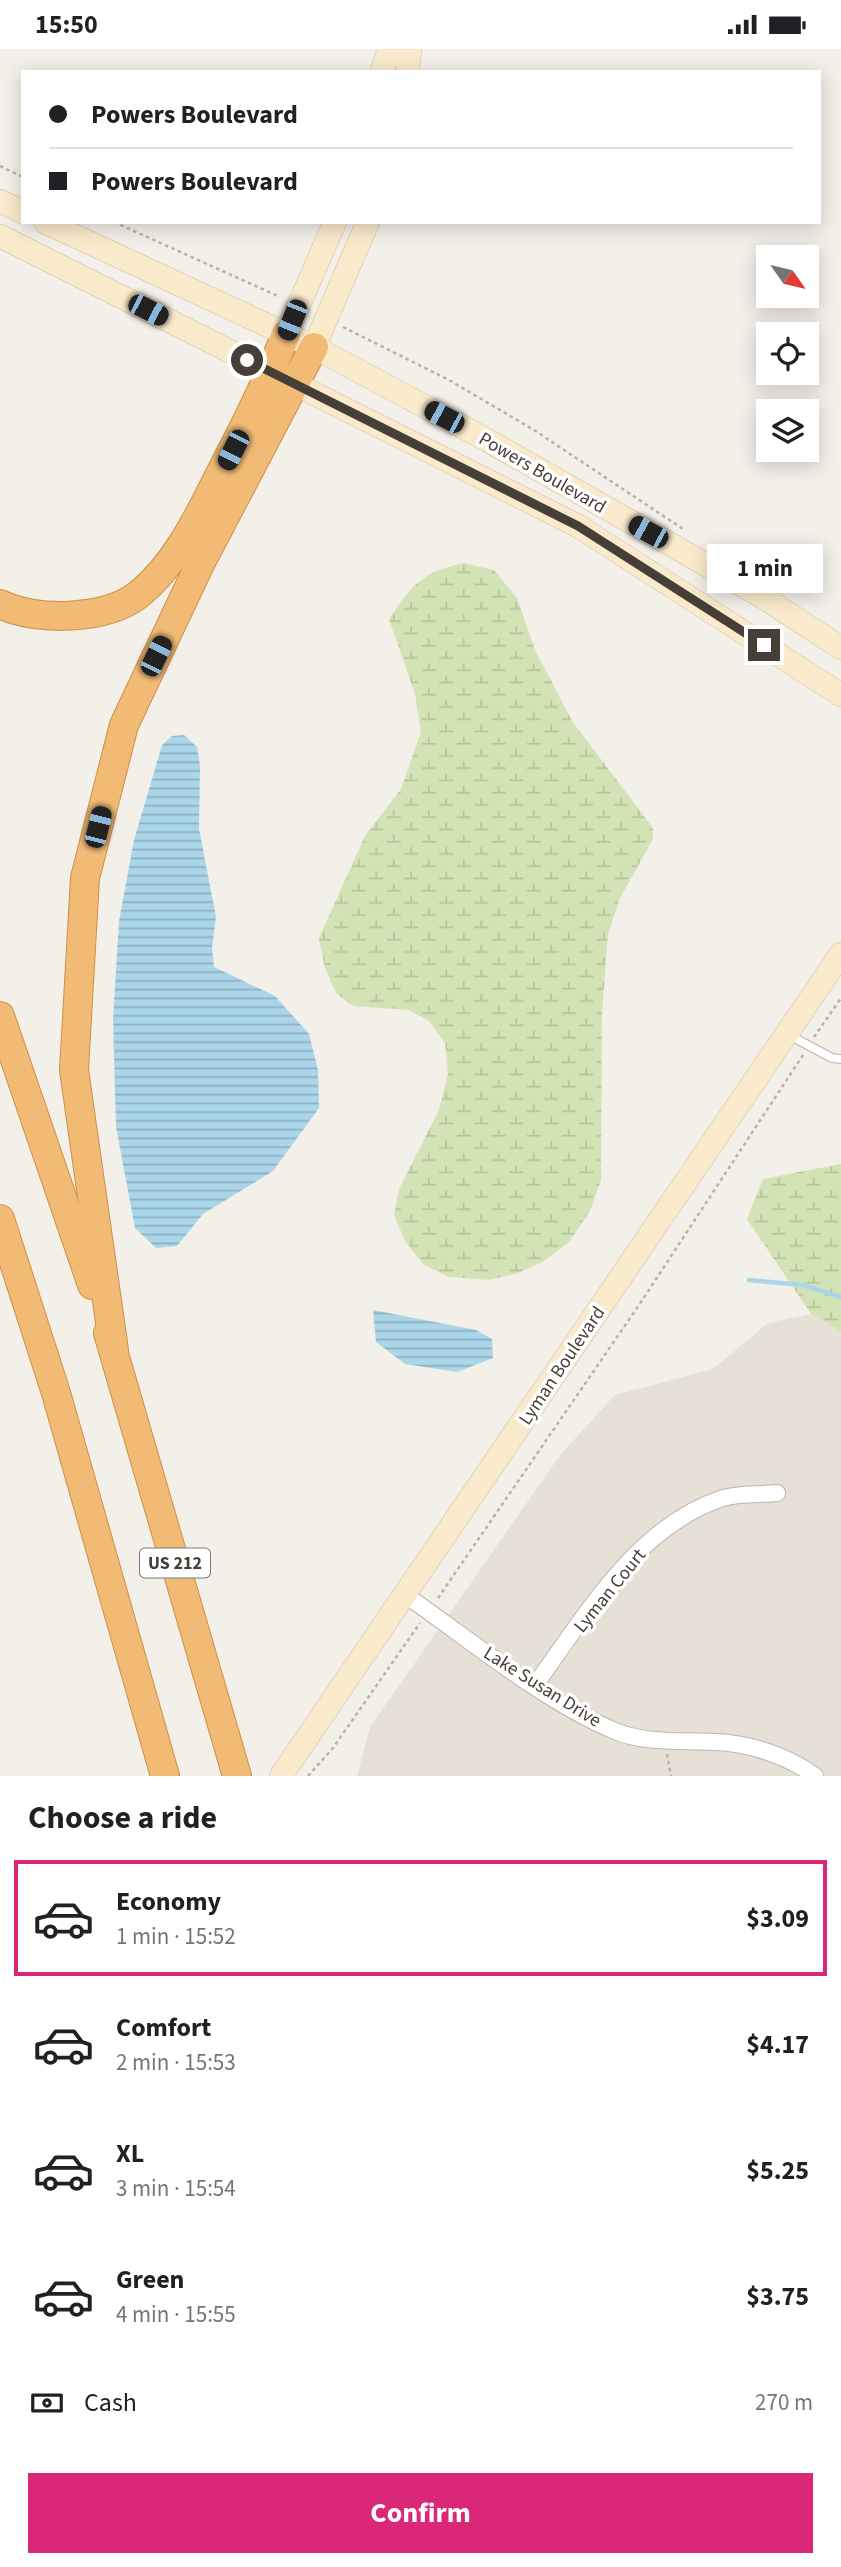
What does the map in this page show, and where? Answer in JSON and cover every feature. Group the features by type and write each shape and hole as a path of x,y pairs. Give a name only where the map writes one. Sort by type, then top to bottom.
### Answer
{"highway":[{"path":"114,1350 74,1070 85,878 124,725 201,564 282,379 286,334"},
{"path":"0,604 54,616 96,614 137,596 174,557 282,379 314,347"},
{"name":"US 212","path":"0,1016 114,1350 237,1776"},
{"path":"0,1219 55,1393 165,1776"},
{"path":"0,1240 55,1393"}],"main road":[{"path":"383,70 389,49"},
{"path":"407,70 410,49"},
{"path":"0,201 21,211"},
{"name":"Powers Boulevard","path":"49,224 314,347 487,440 751,590 841,649"},
{"path":"286,334 334,224"},
{"path":"314,347 367,224"},
{"name":"Powers Boulevard","path":"0,236 578,526 841,695"},
{"name":"Lyman Boulevard","path":"298,1773 404,1594 841,954"}],"street":[{"name":"Lyman Court","path":"536,1685 636,1553 666,1526 725,1497 777,1493"},
{"name":"Lake Susan Drive","path":"404,1594 536,1685 616,1731 665,1741 719,1742 775,1754 815,1776"}],"lane":[{"path":"787,1033 832,1058 841,1059"}],"path":[{"path":"0,166 21,176"},
{"path":"118,224 298,305"},
{"path":"325,319 460,387 534,430 684,529"},
{"path":"298,1773 313,1770 334,1748 639,1305 841,997"},
{"path":"665,1741 671,1776"}],"shaded area":[{"path":"811,1314 841,1332 841,1776 357,1776 370,1727 561,1454 615,1395 713,1369 768,1323"}],"green space":[{"path":"464,563 494,570 517,598 535,650 572,721 653,828 653,839 620,898 608,934 602,1012 601,1180 590,1211 569,1242 544,1261 518,1273 489,1280 449,1277 423,1264 405,1241 394,1215 399,1189 439,1110 448,1074 445,1043 429,1021 409,1010 353,1006 336,993 325,968 319,938 365,836 401,789 421,732 415,694 389,619 412,588 428,575"},
{"path":"841,1164 841,1332 811,1314 747,1219 763,1179"}],"water":[{"path":"184,735 197,747 200,766 199,829 216,917 212,948 214,967 275,996 309,1034 318,1070 319,1108 273,1171 203,1214 177,1246 156,1248 135,1228 116,1127 113,1020 119,921 134,840 162,745 172,736"},
{"path":"373,1310 476,1330 492,1339 493,1358 457,1372 405,1364 376,1342"}],"waterway":[{"path":"749,1280 803,1285 841,1297"}],"route":[{"path":"247,360 578,526 764,645"}]}
